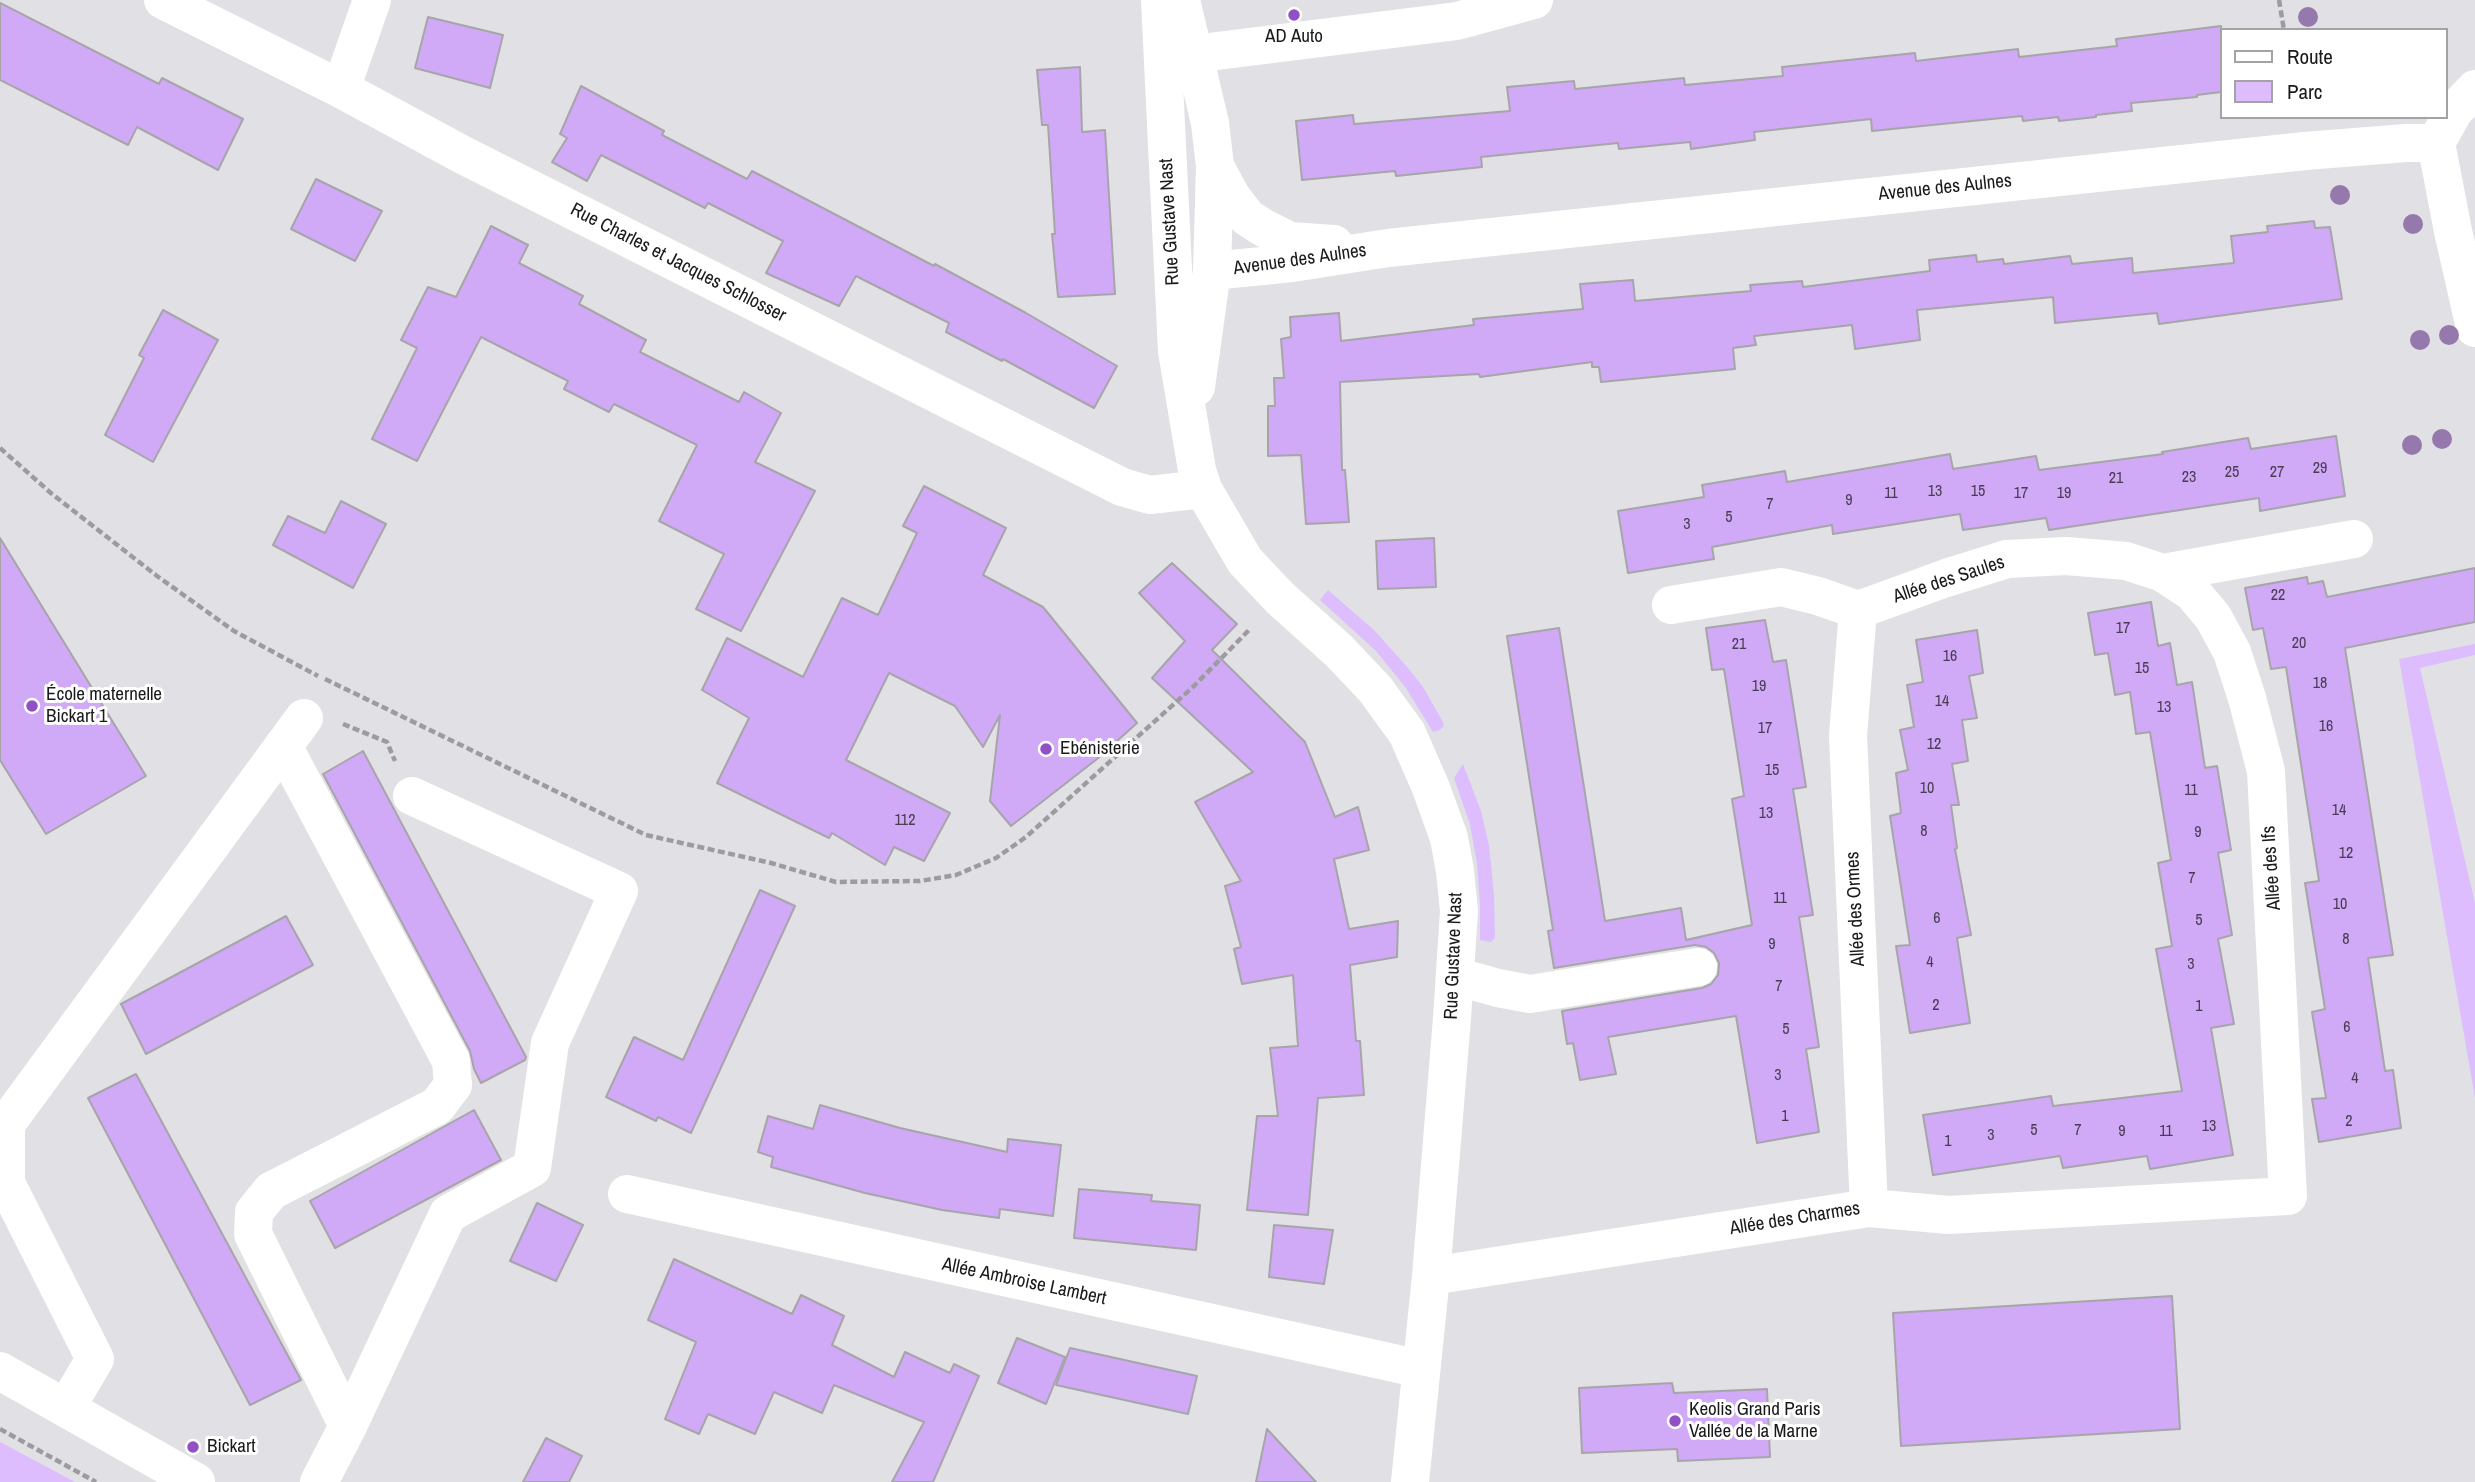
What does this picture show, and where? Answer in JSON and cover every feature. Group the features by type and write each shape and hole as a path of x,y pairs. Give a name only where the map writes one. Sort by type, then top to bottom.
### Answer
{"street":[{"name":"Rue Charles et Jacques Schlosser","path":"163,0 341,89 463,155 1122,487 1150,495 1203,489"},
{"path":"341,89 372,0"},
{"path":"1193,54 1457,21 1534,0"},
{"name":"Rue Gustave Nast","path":"1167,4 1193,54 1210,123 1215,166 1212,271 1190,431"},
{"name":"Rue Gustave Nast","path":"1167,4 1186,130 1190,243 1195,260 1212,271"},
{"name":"Rue Gustave Nast","path":"1167,4 1177,351 1203,489 1245,561 1280,598 1348,660 1375,689 1407,733 1449,838 1459,911 1431,1276 1410,1482"},
{"path":"2475,89 2454,111 2436,143 2475,328"},
{"name":"Avenue des Aulnes","path":"1212,271 1292,263 1388,248 2329,148 2436,143"},
{"name":"Avenue des Aulnes","path":"1215,166 1231,196 1247,216 1262,228 1290,241 1388,248"},
{"name":"Allée des Saules","path":"1858,610 2007,559 2066,555 2126,561 2163,573 2354,539"},
{"name":"Allée des Ifs","path":"2163,573 2192,592 2213,617 2232,652 2266,771 2288,1196"},
{"path":"1671,605 1781,587 1858,610"},
{"name":"Allée des Ormes","path":"1858,610 1848,736 1869,1208"},
{"path":"66,1408 95,1359 6,1183 6,1124 293,732 451,1061 453,1085 437,1106 271,1191 254,1212 253,1234 348,1426"},
{"path":"319,1482 448,1214 532,1168 550,1043 619,891 412,796"},
{"path":"1455,976 1530,994 1698,967"},
{"name":"Allée Ambroise Lambert","path":"627,1194 1421,1368"},
{"name":"Allée des Charmes","path":"1431,1276 1869,1208 1949,1215 2288,1196"},
{"path":"0,1371 196,1482"}],"path":[{"path":"2279,0 2284,28"},
{"path":"0,449 52,494 157,576 234,631 280,657 646,835 771,863 836,882 920,881 956,875 996,858 1026,837 1071,798 1194,686 1251,628"},
{"path":"293,732 348,724 387,742 412,796"},
{"path":"0,1429 96,1482"}],"green space":[{"path":"1328,590 1375,631 1408,668 1423,687 1443,722 1444,726 1440,730 1433,732 1406,688 1376,651 1320,600"},
{"path":"2475,644 2475,655 2420,668 2475,903 2475,1098 2399,659"},
{"path":"1463,764 1481,811 1489,845 1495,938 1491,942 1480,940 1477,863 1470,824 1454,778"},
{"path":"0,1442 75,1482 0,1482"}],"building":[{"path":"0,3 159,84 162,78 243,119 218,170 137,127 128,145 0,80"},
{"path":"428,17 503,35 490,88 415,68"},
{"path":"2221,26 2220,92 2131,103 2132,111 2059,121 2058,117 2023,121 2022,116 1872,131 1871,119 1754,132 1755,140 1691,149 1690,142 1619,149 1618,143 1481,157 1482,167 1396,176 1395,171 1302,180 1296,121 1353,115 1354,124 1510,111 1507,87 1574,81 1575,89 1684,78 1685,85 1783,76 1782,67 1915,53 1916,61 2018,49 2019,57 2117,46 2116,39"},
{"path":"1080,67 1082,132 1105,130 1115,294 1058,297 1052,234 1055,234 1048,125 1042,125 1037,70"},
{"path":"581,86 664,131 662,135 747,179 752,171 934,266 935,264 1117,366 1094,408 946,332 949,323 856,276 839,306 766,273 783,241 708,203 705,208 601,155 587,181 552,162 567,138 560,134"},
{"path":"316,179 382,211 355,261 291,229"},
{"path":"2314,221 2315,228 2330,227 2342,299 2159,324 2157,313 2055,323 2053,297 1917,310 1920,340 1855,349 1852,325 1754,336 1756,345 1733,348 1735,369 1601,382 1599,367 1592,367 1592,362 1480,377 1479,374 1340,382 1342,470 1345,470 1349,522 1306,524 1301,455 1268,456 1268,406 1275,406 1274,378 1284,378 1281,339 1291,337 1290,317 1339,313 1341,341 1474,325 1473,319 1583,309 1580,284 1633,280 1635,301 1751,291 1750,285 1802,281 1803,287 1930,271 1929,260 1976,255 1977,262 2003,259 2004,264 2070,256 2072,264 2132,258 2133,273 2234,263 2231,236 2268,232 2267,226"},
{"path":"491,226 528,245 519,263 583,296 579,304 646,340 640,352 739,402 744,392 781,413 755,462 815,491 741,631 696,609 724,554 659,521 697,445 614,404 609,412 564,389 568,381 481,337 417,461 372,439 417,348 401,340 428,287 456,297"},
{"path":"163,310 218,340 153,462 105,435 144,358 139,355"},
{"path":"2336,436 2345,496 2260,511 2259,498 2049,530 2046,518 1963,530 1960,514 1833,534 1832,525 1712,547 1714,559 1628,573 1618,511 1704,497 1702,485 1785,471 1787,482 1950,454 1953,469 2036,456 2039,470 2163,454 2162,452 2248,438 2251,449"},
{"path":"924,486 1006,528 983,575 1043,607 1137,723 1097,759 1011,826 990,801 1000,715 983,747 955,706 889,673 846,760 950,813 924,861 894,847 885,865 832,833 829,838 717,783 749,718 702,690 727,638 803,677 842,598 878,615 917,533 903,526"},
{"path":"341,501 386,524 353,588 273,545 288,516 325,533"},
{"path":"0,538 146,776 46,834 0,760"},
{"path":"1434,538 1436,587 1378,589 1376,541"},
{"path":"1172,563 1237,624 1212,650 1305,742 1335,817 1358,807 1369,850 1334,859 1349,929 1398,921 1397,957 1350,965 1356,1041 1360,1041 1364,1095 1318,1098 1308,1215 1247,1210 1257,1116 1278,1116 1270,1048 1298,1046 1293,975 1242,984 1234,949 1241,947 1225,886 1241,881 1195,802 1253,772 1152,678 1185,641 1139,593"},
{"path":"2475,568 2475,622 2345,648 2393,955 2368,958 2385,1071 2393,1070 2401,1128 2319,1142 2312,1099 2326,1098 2312,1012 2325,1009 2305,883 2319,881 2286,667 2271,669 2263,628 2253,630 2245,588 2307,577 2308,584 2323,581 2327,597"},
{"path":"2151,602 2158,646 2170,643 2177,685 2192,682 2205,768 2217,766 2231,850 2218,853 2232,935 2218,939 2234,1024 2211,1028 2233,1155 2150,1169 2147,1156 2063,1168 2060,1156 1933,1175 1923,1115 2051,1096 2053,1106 2182,1091 2156,949 2172,946 2158,863 2171,860 2150,732 2136,734 2130,692 2115,695 2108,653 2095,655 2088,613"},
{"path":"1765,620 1773,662 1786,660 1806,787 1793,789 1813,915 1799,917 1819,1047 1806,1049 1819,1132 1757,1143 1736,1016 1608,1037 1616,1074 1580,1080 1573,1043 1567,1044 1562,1011 1702,988 1711,984 1718,975 1719,963 1714,953 1706,947 1695,945 1554,968 1548,931 1553,930 1507,636 1559,628 1605,921 1681,908 1686,940 1752,925 1732,799 1744,796 1724,669 1712,670 1706,628"},
{"path":"1977,630 1983,673 1969,676 1977,718 1962,720 1968,761 1952,764 1959,805 1951,805 1955,849 1971,935 1957,938 1970,1023 1910,1033 1896,946 1910,945 1890,816 1901,813 1896,773 1908,770 1900,730 1914,727 1907,685 1923,682 1916,640"},
{"path":"363,751 526,1057 481,1083 470,1051 323,774"},
{"path":"760,890 795,906 691,1133 658,1117 656,1121 606,1097 634,1037 683,1060"},
{"path":"286,916 313,965 146,1054 121,1004"},
{"path":"136,1074 301,1380 250,1405 88,1098"},
{"path":"820,1105 900,1128 1007,1152 1008,1139 1061,1145 1053,1216 1000,1209 999,1218 942,1210 865,1193 771,1167 773,1157 758,1152 768,1116 813,1129"},
{"path":"474,1110 501,1160 335,1248 310,1201"},
{"path":"1079,1189 1152,1195 1151,1201 1200,1205 1196,1250 1074,1238"},
{"path":"537,1203 583,1225 556,1281 510,1261"},
{"path":"1274,1225 1333,1230 1324,1284 1269,1277"},
{"path":"674,1259 792,1314 801,1295 844,1316 832,1345 894,1377 905,1352 950,1373 954,1364 979,1376 933,1482 892,1482 924,1422 834,1385 822,1413 774,1392 755,1434 708,1414 699,1434 665,1419 696,1342 648,1320"},
{"path":"2172,1296 2180,1429 1901,1446 1893,1313"},
{"path":"1017,1338 1065,1357 1046,1404 998,1383"},
{"path":"1070,1348 1197,1376 1188,1414 1056,1385"},
{"name":"Keolis Grand Paris Vallée de la Marne","path":"1672,1383 1674,1393 1767,1389 1770,1457 1678,1461 1677,1449 1582,1453 1579,1388"},
{"path":"1267,1429 1316,1482 1256,1482"},
{"path":"546,1438 582,1456 569,1482 523,1482"}],"place":[{"name":"AD Auto","path":"1294,15"},
{"name":"École maternelle Bickart 1","path":"32,706"},
{"name":"Ebénisterie","path":"1046,749"},
{"name":"Keolis Grand Paris Vallée de la Marne","path":"1675,1421"},
{"name":"Bickart","path":"193,1447"}]}
